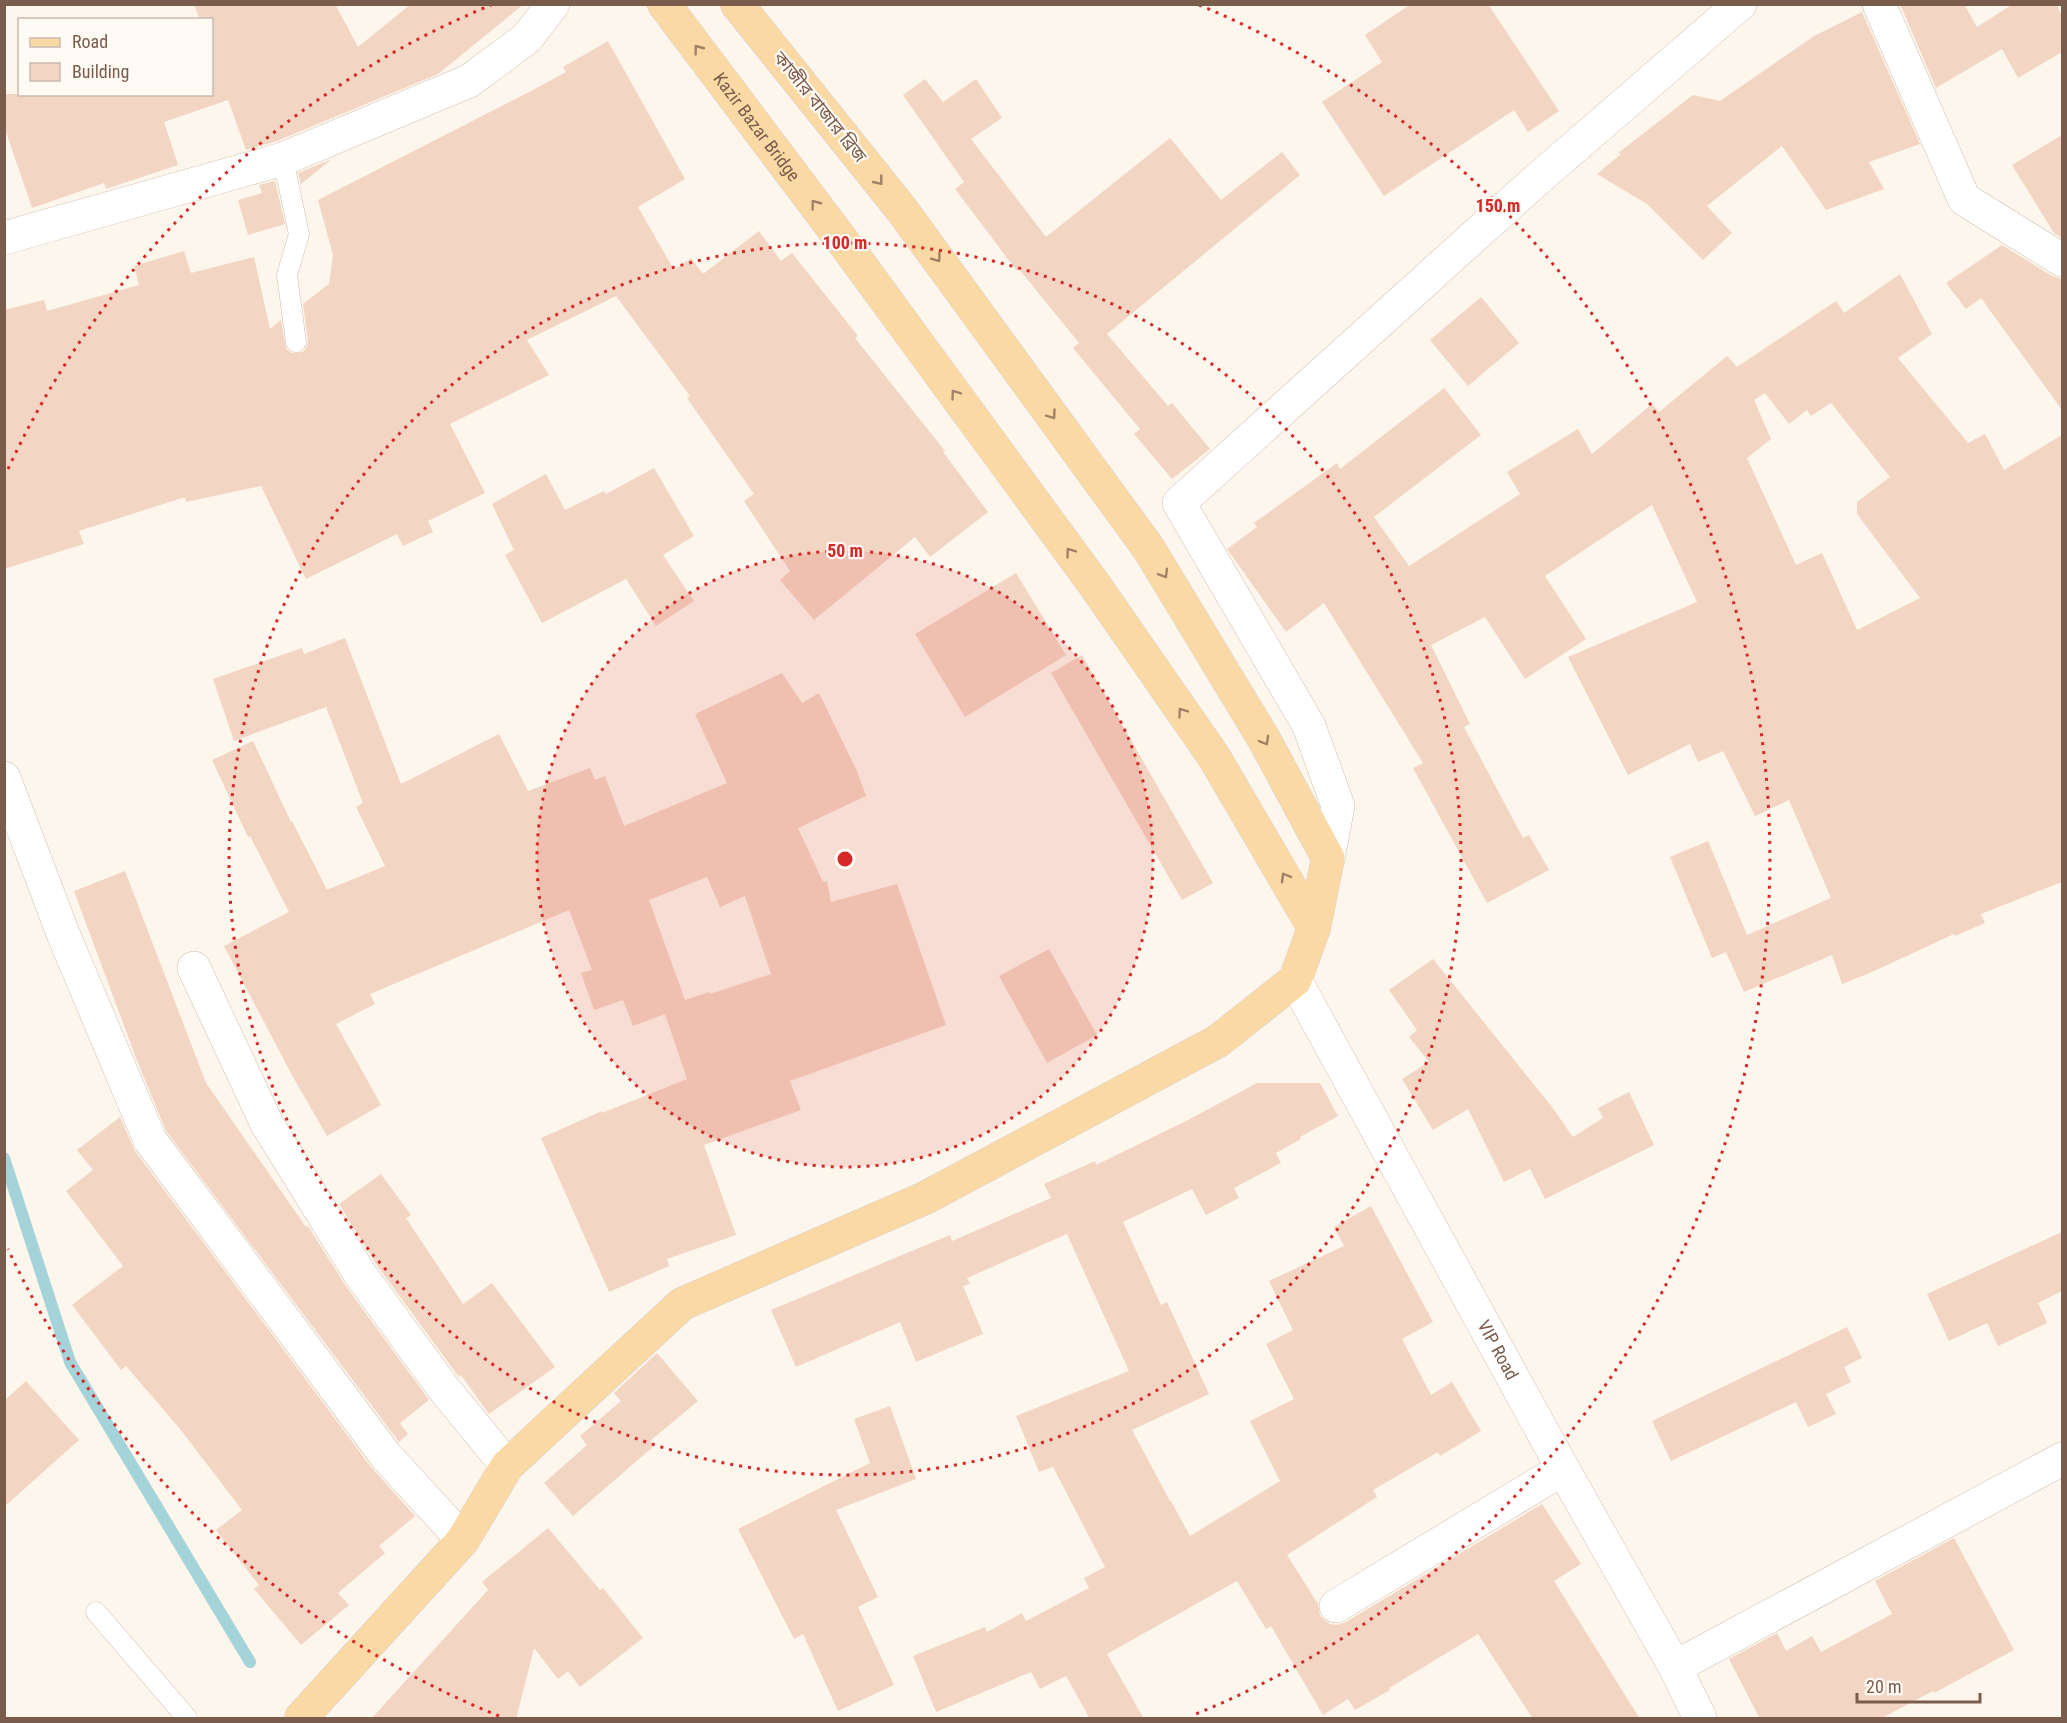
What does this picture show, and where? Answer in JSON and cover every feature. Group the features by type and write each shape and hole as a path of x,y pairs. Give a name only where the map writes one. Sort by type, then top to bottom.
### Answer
{"main road":[{"name":"Kazir Bazar Bridge","path":"664,4 850,251 1094,584 1214,757 1314,928"},
{"name":"কাজীর বাজার ব্রিজ","path":"737,4 902,210 1149,549 1265,741 1328,858"},
{"path":"302,1719 463,1540 507,1466 682,1304 925,1198 1218,1041 1296,980 1314,928 1328,858"}],"street":[{"path":"4,238 283,159 469,81 527,38 553,4"},
{"path":"1328,858 1338,807 1309,726 1179,503 1532,184 1740,4"},
{"path":"1879,4 1964,199 2062,260"},
{"path":"4,778 64,936 150,1140 386,1456 463,1540"},
{"path":"194,968 267,1124 360,1274 444,1389 507,1466"},
{"name":"VIP Road","path":"1296,980 1563,1469 1675,1667 1700,1719"},
{"path":"1675,1667 2062,1459"},
{"path":"1336,1606 1563,1469"}],"lane":[{"path":"283,159 299,234 287,274 296,342"},
{"path":"96,1612 187,1719"}],"building":[{"path":"194,4 335,4 358,47 411,4 524,4 438,74 277,141 246,150 228,100 164,122 178,165 106,189 104,183 32,208 4,126 4,94 18,94 18,96 213,96 213,18 199,18"},
{"path":"1411,4 1488,4 1559,111 1528,132 1514,110 1384,196 1322,102 1382,62 1365,35"},
{"path":"1900,4 1964,4 1977,27 2013,4 2056,4 2062,16 2062,52 2018,78 2002,49 1936,88"},
{"path":"1862,12 1920,144 1869,162 1884,189 1826,210 1782,146 1707,206 1732,233 1703,260 1647,204 1597,174 1621,154 1618,153 1693,95 1720,101 1814,36"},
{"path":"608,41 685,179 638,207 674,270 691,258 703,274 759,231 781,261 792,253 858,336 855,338 945,451 943,452 988,512 930,557 915,537 814,620 780,580 790,571 744,501 754,494 687,398 690,396 616,296 527,340 549,375 450,424 485,493 428,521 433,532 403,546 397,534 306,579 261,486 186,502 185,497 79,531 84,544 4,569 4,310 44,300 47,311 139,285 134,266 184,251 191,273 254,257 270,329 281,320 286,349 292,353 303,352 308,341 303,304 329,284 333,255 318,200 566,72 563,67"},
{"path":"925,79 943,102 976,79 1002,118 971,139 1046,237 1170,138 1221,200 1282,152 1300,175 1107,334 1168,406 1172,403 1210,449 1172,479 1134,434 1140,429 1073,348 1079,343 1019,269 1017,271 955,189 964,182 903,95"},
{"path":"2062,135 2062,238 2054,233 2012,165"},
{"path":"332,159 301,184 298,173"},
{"path":"275,181 285,224 248,235 238,200 262,193 259,185"},
{"path":"2002,245 2052,276 2062,279 2062,410 1981,298 1966,309 1946,283"},
{"path":"1900,274 1932,334 1898,358 1968,443 1985,434 2004,470 2062,435 2062,882 1981,914 1985,923 1955,936 1954,934 1842,984 1832,955 1744,992 1726,952 1712,958 1670,857 1708,841 1747,935 1831,898 1789,800 1755,816 1723,751 1698,762 1690,744 1628,775 1568,657 1697,602 1652,505 1545,576 1586,639 1525,679 1485,617 1431,645 1470,724 1464,727 1523,838 1529,835 1549,870 1487,903 1413,768 1423,763 1324,603 1286,632 1227,549 1257,527 1254,523 1337,463 1340,469 1444,388 1481,435 1374,517 1409,566 1520,494 1507,472 1578,429 1592,454 1652,404 1659,412 1727,356 1737,367 1836,301 1844,313","holes":["1765,393 1789,424 1807,410 1811,416 1831,403 1890,477 1857,502 1857,514 1920,598 1857,630 1822,553 1796,565 1747,458 1771,439 1754,400"]},
{"path":"1481,297 1519,343 1468,386 1430,340"},
{"path":"654,468 694,536 663,555 694,601 656,626 626,579 542,623 505,555 514,550 492,504 546,474 565,510 604,491 606,494"},
{"path":"1016,573 1066,655 965,717 915,634"},
{"path":"345,638 401,784 499,734 528,791 590,768 595,780 605,776 624,826 727,783 695,714 782,673 802,703 819,693 857,771 866,796 798,828 823,882 827,881 831,902 897,884 946,1025 790,1081 801,1110 704,1145 736,1235 667,1259 669,1266 609,1292 541,1138 602,1111 602,1113 687,1079 665,1014 633,1026 623,1000 594,1010 581,973 592,970 569,910 370,994 375,1004 336,1024 381,1105 327,1136 224,946 289,912 250,836 248,837 212,760 253,741 291,822 327,890 385,866 356,807 363,803 326,707 234,741 213,679 302,648 304,654","holes":["707,877 720,907 745,896 771,974 685,1000 649,900"]},
{"path":"1082,655 1213,883 1182,900 1051,673"},
{"path":"125,871 206,1083 306,1227 308,1226 345,1285 429,1400 400,1423 408,1434 399,1442 166,1131 136,1058 74,891"},
{"path":"1049,949 1097,1035 1047,1063 999,976"},
{"path":"1433,959 1552,1107 1573,1137 1603,1118 1598,1108 1629,1092 1654,1145 1545,1199 1530,1169 1504,1182 1468,1109 1433,1130 1402,1079 1429,1062 1409,1037 1417,1030 1389,990"},
{"path":"1257,1083 1320,1083 1338,1116 1276,1153 1281,1163 1234,1188 1239,1198 1206,1215 1192,1189 1123,1222 1161,1305 1167,1302 1209,1394 1132,1430 1190,1536 1280,1481 1250,1421 1294,1399 1266,1344 1293,1330 1269,1281 1344,1246 1334,1227 1371,1206 1433,1322 1402,1339 1431,1395 1452,1382 1481,1431 1440,1456 1438,1452 1373,1490 1377,1497 1287,1555 1318,1604 1320,1616 1330,1624 1337,1625 1346,1622 1542,1504 1581,1564 1554,1581 1640,1719 1533,1719 1478,1634 1355,1710 1348,1699 1323,1715 1271,1626 1266,1629 1237,1581 1107,1654 1144,1719 1090,1719 1066,1676 1040,1689 1031,1672 936,1712 913,1656 985,1627 987,1632 1022,1613 1026,1621 1089,1588 1084,1578 1105,1567 1053,1467 1039,1472 1016,1416 1129,1371 1067,1234 967,1278 970,1284 963,1286 983,1334 916,1362 900,1322 796,1367 771,1310 950,1235 952,1241 1051,1198 1044,1184 1095,1161 1096,1165"},
{"path":"120,1117 135,1151 371,1467 415,1516 379,1546 385,1553 338,1593 349,1605 301,1645 254,1589 259,1585 216,1530 242,1510 180,1429 126,1366 121,1370 72,1305 123,1266 66,1191 93,1170 77,1150"},
{"path":"381,1174 411,1215 406,1218 463,1304 492,1283 555,1367 489,1414 376,1264 339,1204"},
{"path":"2062,1232 2062,1291 2038,1303 2047,1323 1998,1346 1987,1323 1949,1341 1927,1294"},
{"path":"1847,1327 1862,1358 1844,1367 1851,1382 1826,1394 1836,1414 1808,1427 1796,1402 1671,1461 1652,1421"},
{"path":"657,1353 698,1401 650,1441 654,1446 573,1516 544,1483 587,1445 580,1436 621,1401 614,1393"},
{"path":"26,1381 79,1440 4,1507 4,1401"},
{"path":"890,1406 916,1479 836,1510 878,1597 858,1607 894,1685 838,1711 803,1634 794,1639 738,1529 870,1463 854,1419"},
{"path":"548,1528 600,1590 603,1588 643,1638 580,1687 568,1671 558,1679 534,1648 516,1719 371,1719 488,1590 482,1582"},
{"path":"1954,1538 2014,1650 1880,1719 1760,1719 1729,1659 1777,1633 1786,1651 1812,1636 1821,1652 1892,1614 1875,1581"}],"waterway":[{"path":"4,1158 70,1362 250,1662"}]}
